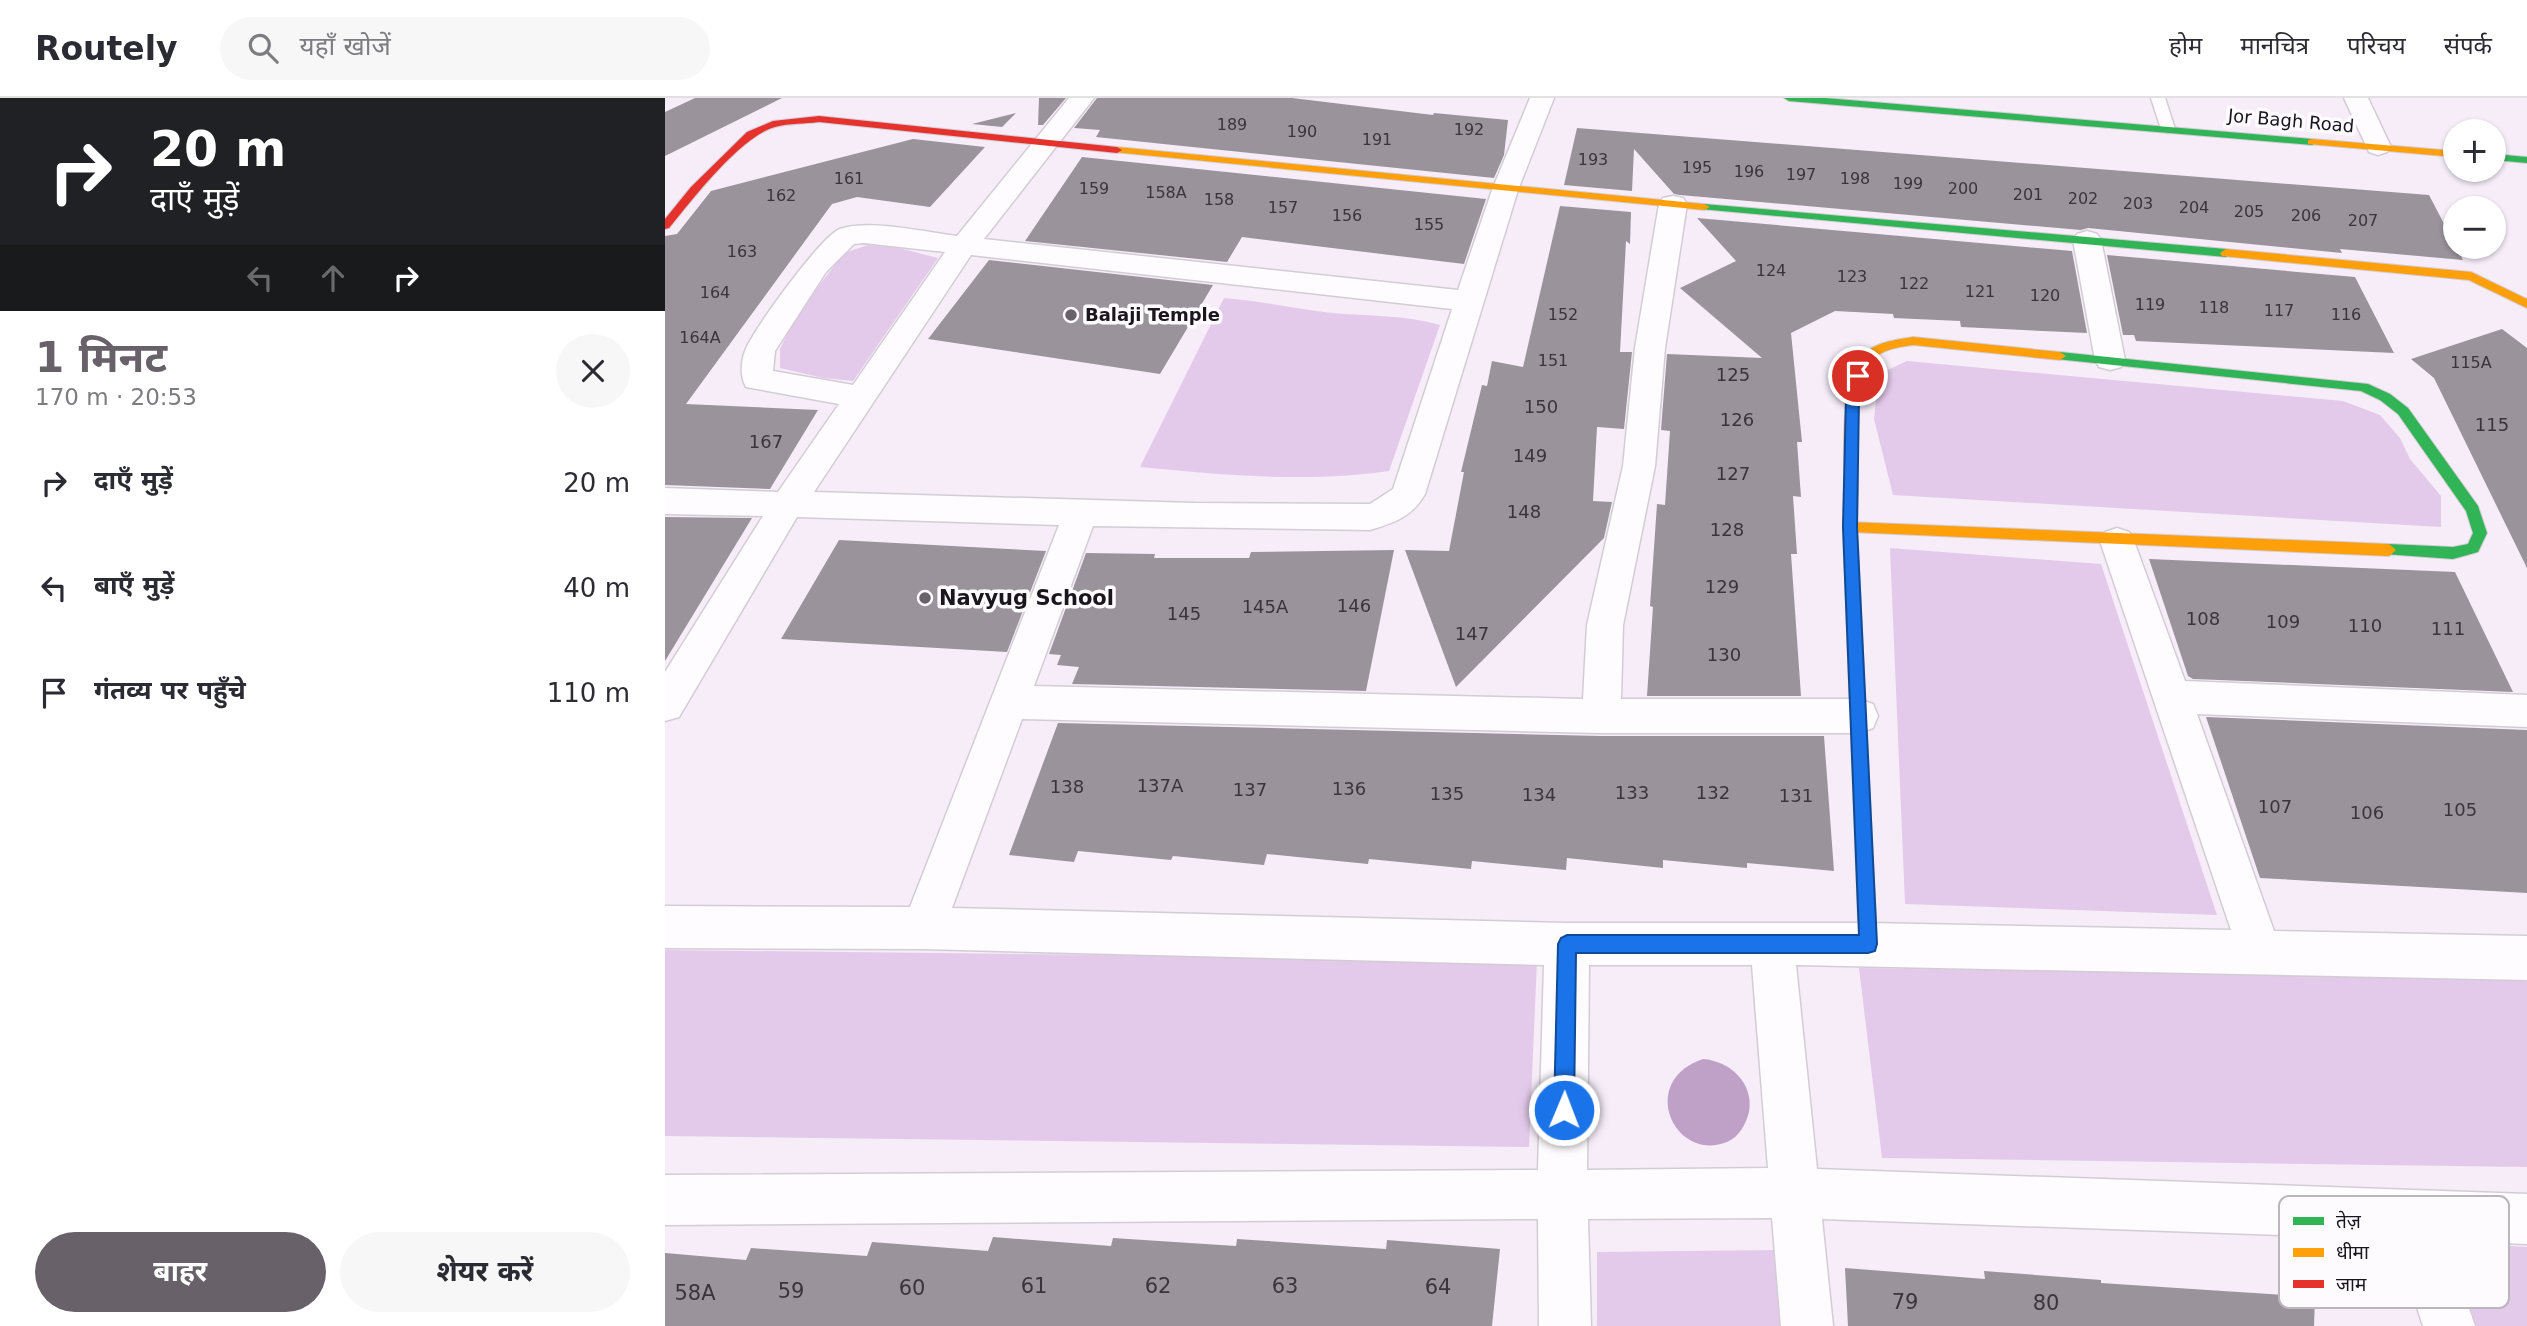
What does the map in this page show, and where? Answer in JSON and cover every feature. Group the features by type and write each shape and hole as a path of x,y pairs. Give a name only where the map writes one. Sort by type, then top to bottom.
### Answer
{"street":[{"path":"669,693 788,504 963,246 1082,98"},
{"path":"665,501 1081,513 1370,517 1389,512 1400,506 1408,494 1504,190 1542,98"},
{"name":"Jor Bagh Road","path":"1789,98 2443,153"},
{"path":"2356,98 2378,147"},
{"path":"665,226 695,189 751,135 773,124 793,120 909,127 1504,190 2471,276 2527,304"},
{"path":"2506,158 2527,160"},
{"path":"1601,716 1605,625 1637,478 1650,348 1672,204"},
{"path":"860,397 757,379 760,351 815,266 846,236 865,234 1468,300"},
{"path":"2087,240 2111,360"},
{"path":"1850,527 2117,541 2453,553 2473,548 2480,533 2473,510 2403,411 2385,397 2363,387 1913,341 1888,345 1869,356 1858,376 1853,397 1850,527 1868,944"},
{"path":"923,928 1081,513"},
{"path":"2117,541 2260,952"},
{"path":"2171,697 2527,711"},
{"path":"1009,702 1601,716 1859,716"},
{"path":"665,927 923,928 1567,944 1868,944 2527,958"},
{"path":"1565,1326 1562,1193 1567,944"},
{"path":"1772,946 1807,1326"},
{"path":"665,1200 1796,1193 2279,1211"},
{"path":"2509,1219 2527,1219"},
{"path":"2443,1308 2449,1326"}],"lane":[{"path":"2158,98 2168,130"}],"shaded area":[{"path":"868,245 899,248 938,258 853,381 823,378 780,368 780,349 797,314 844,253"},
{"path":"1224,298 1440,325 1389,471 1296,477 1140,467"},
{"path":"1907,361 2343,401 2380,415 2400,438 2410,459 2441,496 2441,527 1893,495 1874,419 1879,374"},
{"path":"1890,548 2101,564 2217,915 1905,904"},
{"path":"665,950 1537,960 1529,1147 665,1136"},
{"path":"1859,968 2527,978 2527,1167 1882,1158"},
{"path":"1703,1059 1731,1069 1744,1083 1748,1092 1748,1117 1738,1133 1727,1142 1708,1145 1692,1141 1679,1131 1670,1117 1668,1100 1671,1084 1683,1070"},
{"path":"2509,1246 2527,1247 2527,1326 2467,1326 2461,1308 2509,1308"},
{"path":"1774,1250 1781,1326 1597,1326 1597,1252"}],"building":[{"path":"695,98 782,98 665,156 665,112"},
{"path":"1039,98 1066,98 1043,125 1038,125"},
{"path":"1097,98 1292,98 1433,115 1508,120 1504,155 1494,178 1096,137 1100,130 1074,128"},
{"path":"1016,113 1002,127 972,124"},
{"path":"1577,128 2429,195 2443,222 2443,258 2340,249 2342,253 2088,228 2081,230 1680,195 1674,194 1634,149 1632,191 1564,185"},
{"path":"913,139 985,147 930,207 857,197 832,204 686,404 818,410 770,489 665,485 665,236 677,234 711,191"},
{"path":"1082,157 1486,199 1464,264 1242,237 1227,262 1025,241"},
{"path":"1560,206 1631,212 1630,244 1626,241 1620,352 1632,352 1624,429 1597,427 1593,501 1612,502 1604,538 1456,687 1405,550 1449,551 1464,472 1461,472 1482,385 1487,386 1492,361 1523,367"},
{"path":"1697,218 2072,251 2087,333 1961,327 1960,321 1894,318 1893,314 1835,311 1791,333 1802,442 1797,442 1801,497 1793,496 1797,554 1791,554 1801,696 1647,696 1657,504 1665,505 1670,431 1661,430 1667,354 1762,358 1680,288 1736,261"},
{"path":"2107,255 2355,277 2394,353 2136,341 2134,335 2123,335"},
{"name":"Balaji Temple","path":"989,260 1213,285 1160,374 928,339"},
{"path":"2502,329 2527,348 2527,568 2434,378 2411,359"},
{"path":"665,517 752,518 665,661"},
{"path":"839,540 1046,551 1007,652 781,639"},
{"path":"1394,550 1366,691 1072,684 1079,667 1057,665 1061,655 1049,654 1086,553 1155,554 1154,558 1249,558 1251,552"},
{"path":"2149,559 2455,572 2513,692 2193,679 2188,676"},
{"path":"2206,717 2527,730 2527,893 2260,878"},
{"path":"1058,723 1601,736 1824,736 1834,871 1747,863 1747,868 1663,860 1663,868 1567,858 1566,870 1472,861 1471,869 1369,859 1368,864 1267,854 1264,865 1173,856 1171,860 1078,851 1074,862 1009,855"},
{"path":"993,1237 1111,1246 1113,1238 1236,1246 1237,1239 1386,1249 1387,1240 1500,1249 1492,1326 665,1326 665,1253 746,1260 751,1248 867,1256 872,1242 988,1251"},
{"path":"1845,1268 1985,1279 1984,1271 2101,1280 2101,1283 2279,1295 2279,1308 2315,1308 2314,1326 1848,1326"}],"traffic: fast":[{"path":"1789,98 2312,142"},
{"path":"2506,158 2527,160"},
{"path":"1704,207 2226,253"},
{"path":"2060,356 2363,387 2385,397 2403,411 2473,510 2480,533 2473,548 2453,553 2389,550"}],"traffic: slow":[{"path":"2312,142 2443,153"},
{"path":"1117,150 1704,207"},
{"path":"2226,253 2471,276 2527,304"},
{"path":"1851,485 1853,397 1858,376 1869,356 1888,345 1913,341 2060,356"},
{"path":"1850,527 2389,550"}],"traffic: jam":[{"path":"665,226 695,189 751,134 773,124 819,119 1117,150"},
{"path":"1851,485 1850,527 1868,944"}],"place":[{"name":"Balaji Temple","path":"1071,315"},
{"name":"Navyug School","path":"925,598"}],"route":[{"path":"1564,1110 1567,944 1868,944 1850,527 1853,397 1858,376"}]}
